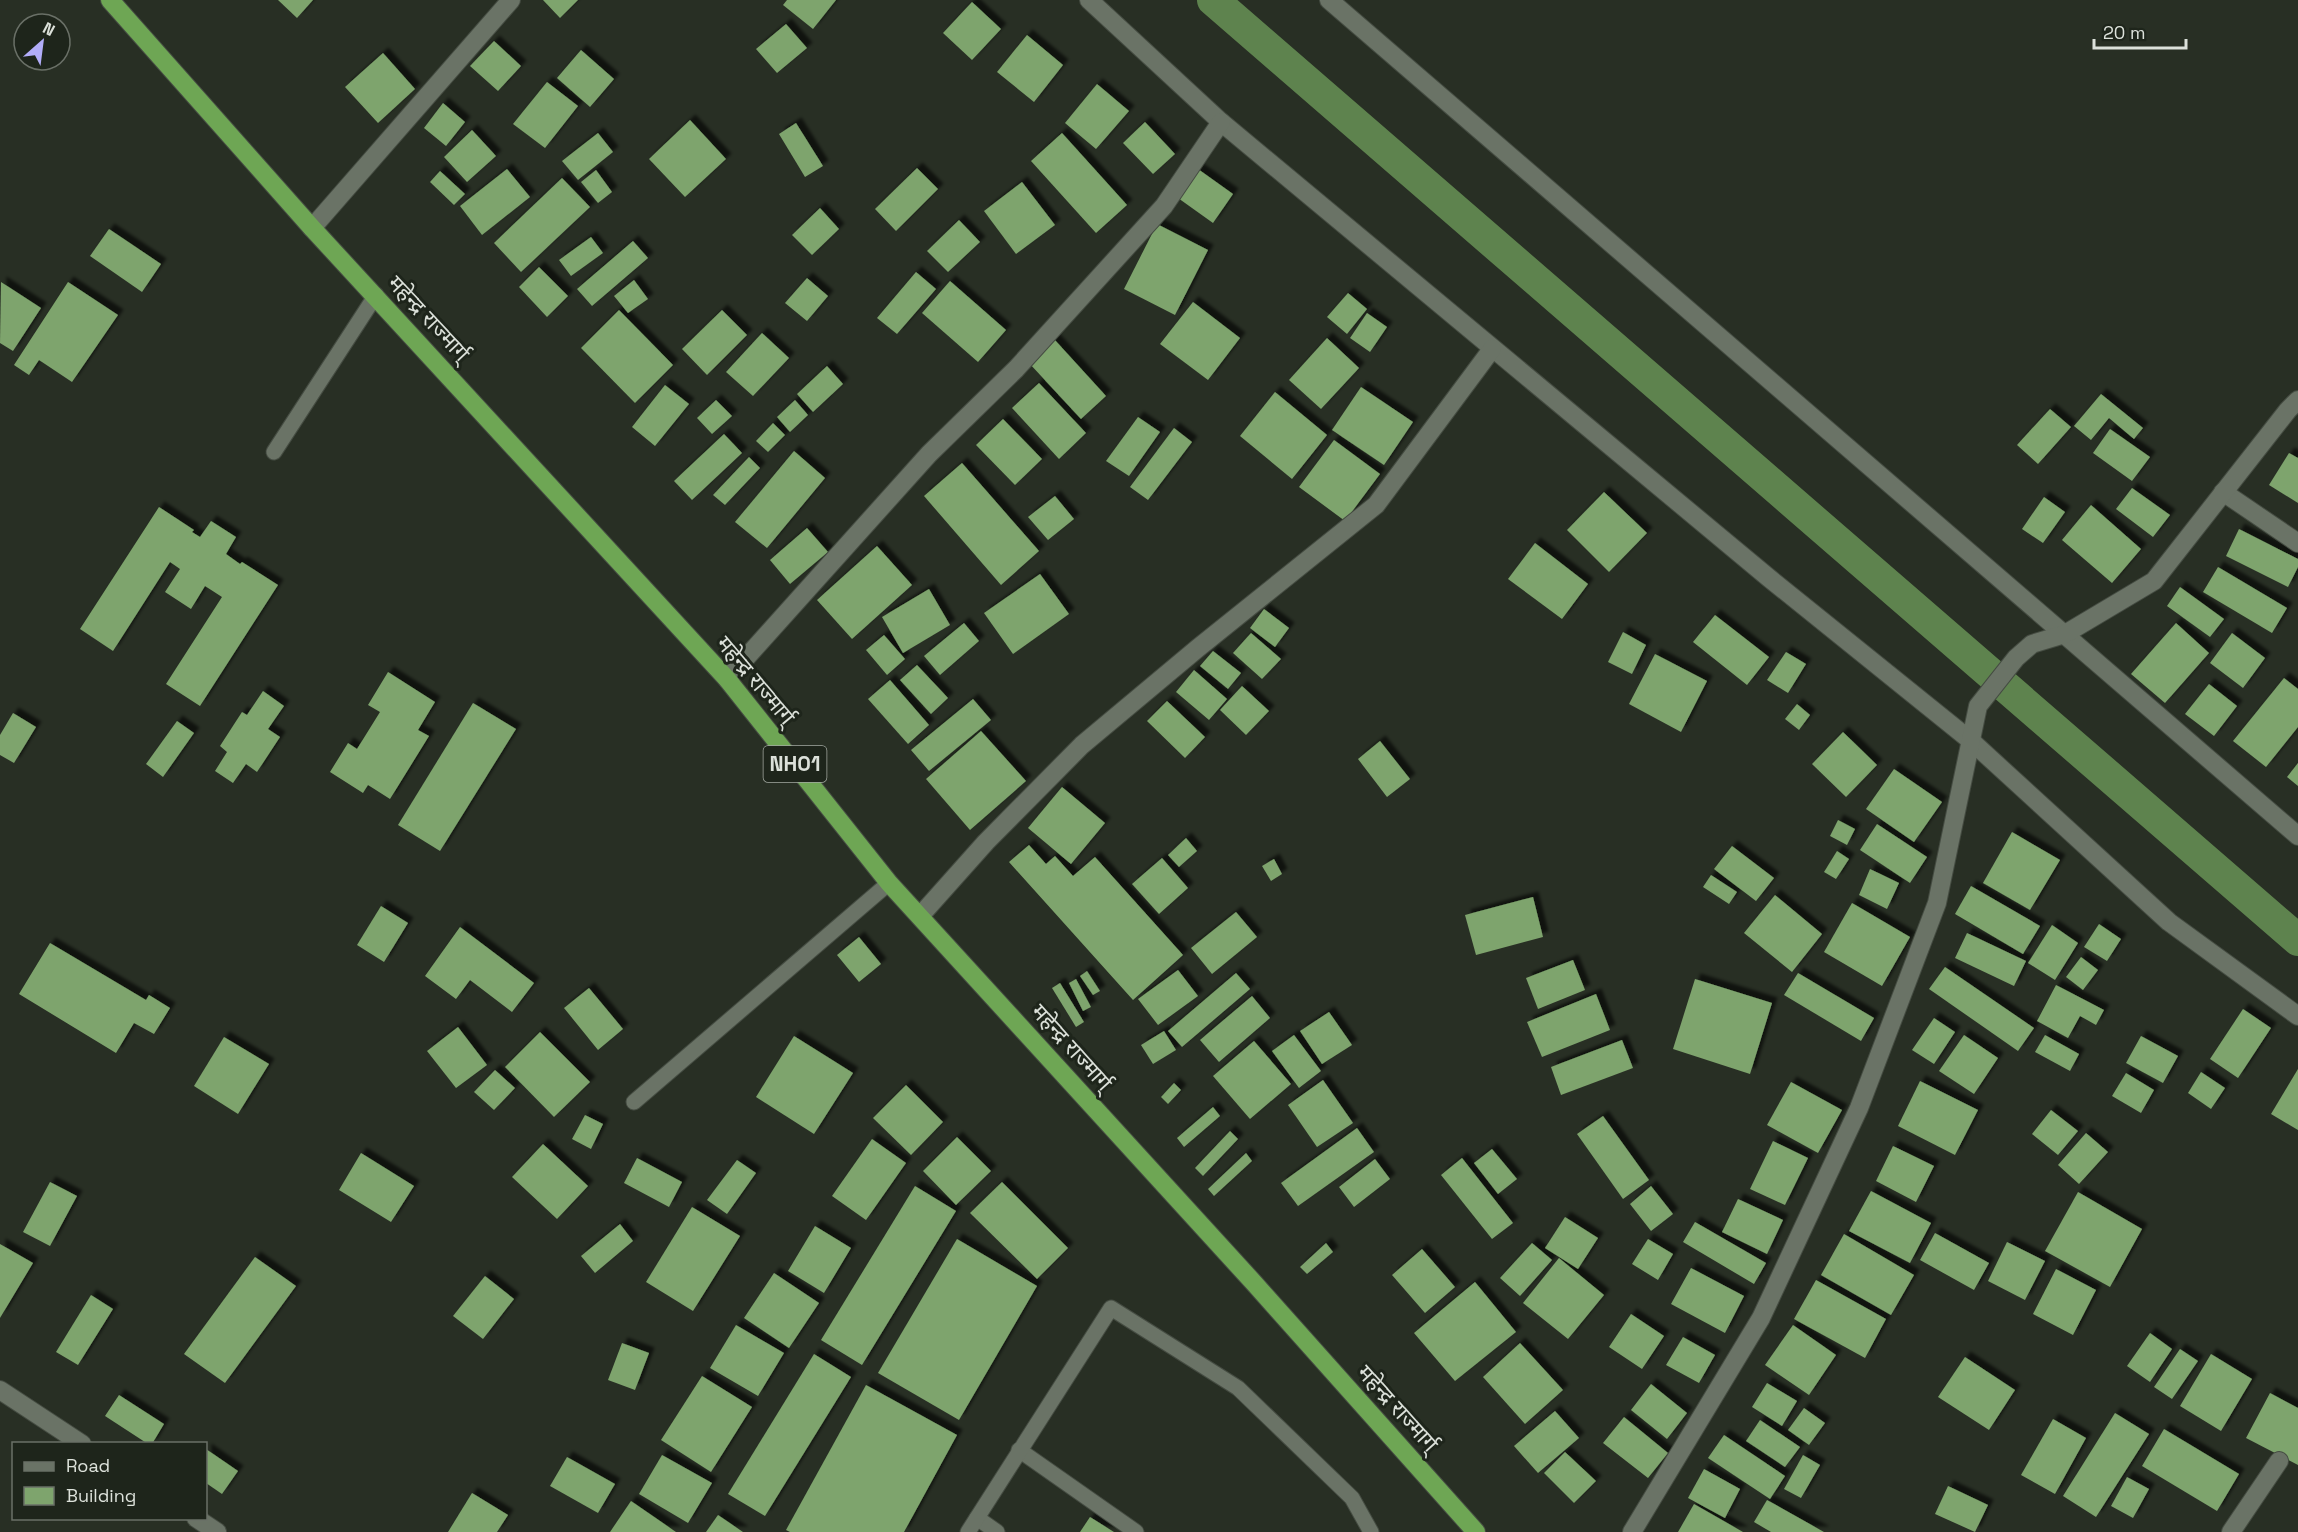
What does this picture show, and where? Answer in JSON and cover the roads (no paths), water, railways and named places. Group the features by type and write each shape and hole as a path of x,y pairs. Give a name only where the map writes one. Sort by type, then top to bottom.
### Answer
{"highway":[{"name":"महेन्द्र राज्मार्ग्","path":"110,0 312,228 727,679 889,883 1254,1283 1476,1532"}],"street":[{"path":"312,228 511,0"},
{"path":"1089,0 1221,122 1769,578 1970,740 2169,922 2298,1016"},
{"path":"1329,0 2298,836"},
{"path":"727,679 929,454 1016,369 1164,206 1221,122"},
{"path":"920,916 986,842 1082,745 1376,505 1492,349"},
{"path":"1632,1532 1761,1318 1859,1108 1937,903 1978,706 2016,658 2032,644 2065,634 2154,581 2223,492 2295,409"},
{"path":"2223,492 2298,543"},
{"path":"0,1390 80,1442"},
{"path":"2231,1532 2279,1461"},
{"path":"199,1520 217,1532"}],"lane":[{"path":"274,452 376,295"},
{"path":"634,1102 889,883"},
{"path":"968,1532 1111,1308 1238,1388 1352,1498 1371,1532"},
{"path":"1019,1450 1136,1532"},
{"path":"978,1518 997,1532"}],"waterway":[{"path":"1213,0 2298,940"}]}
